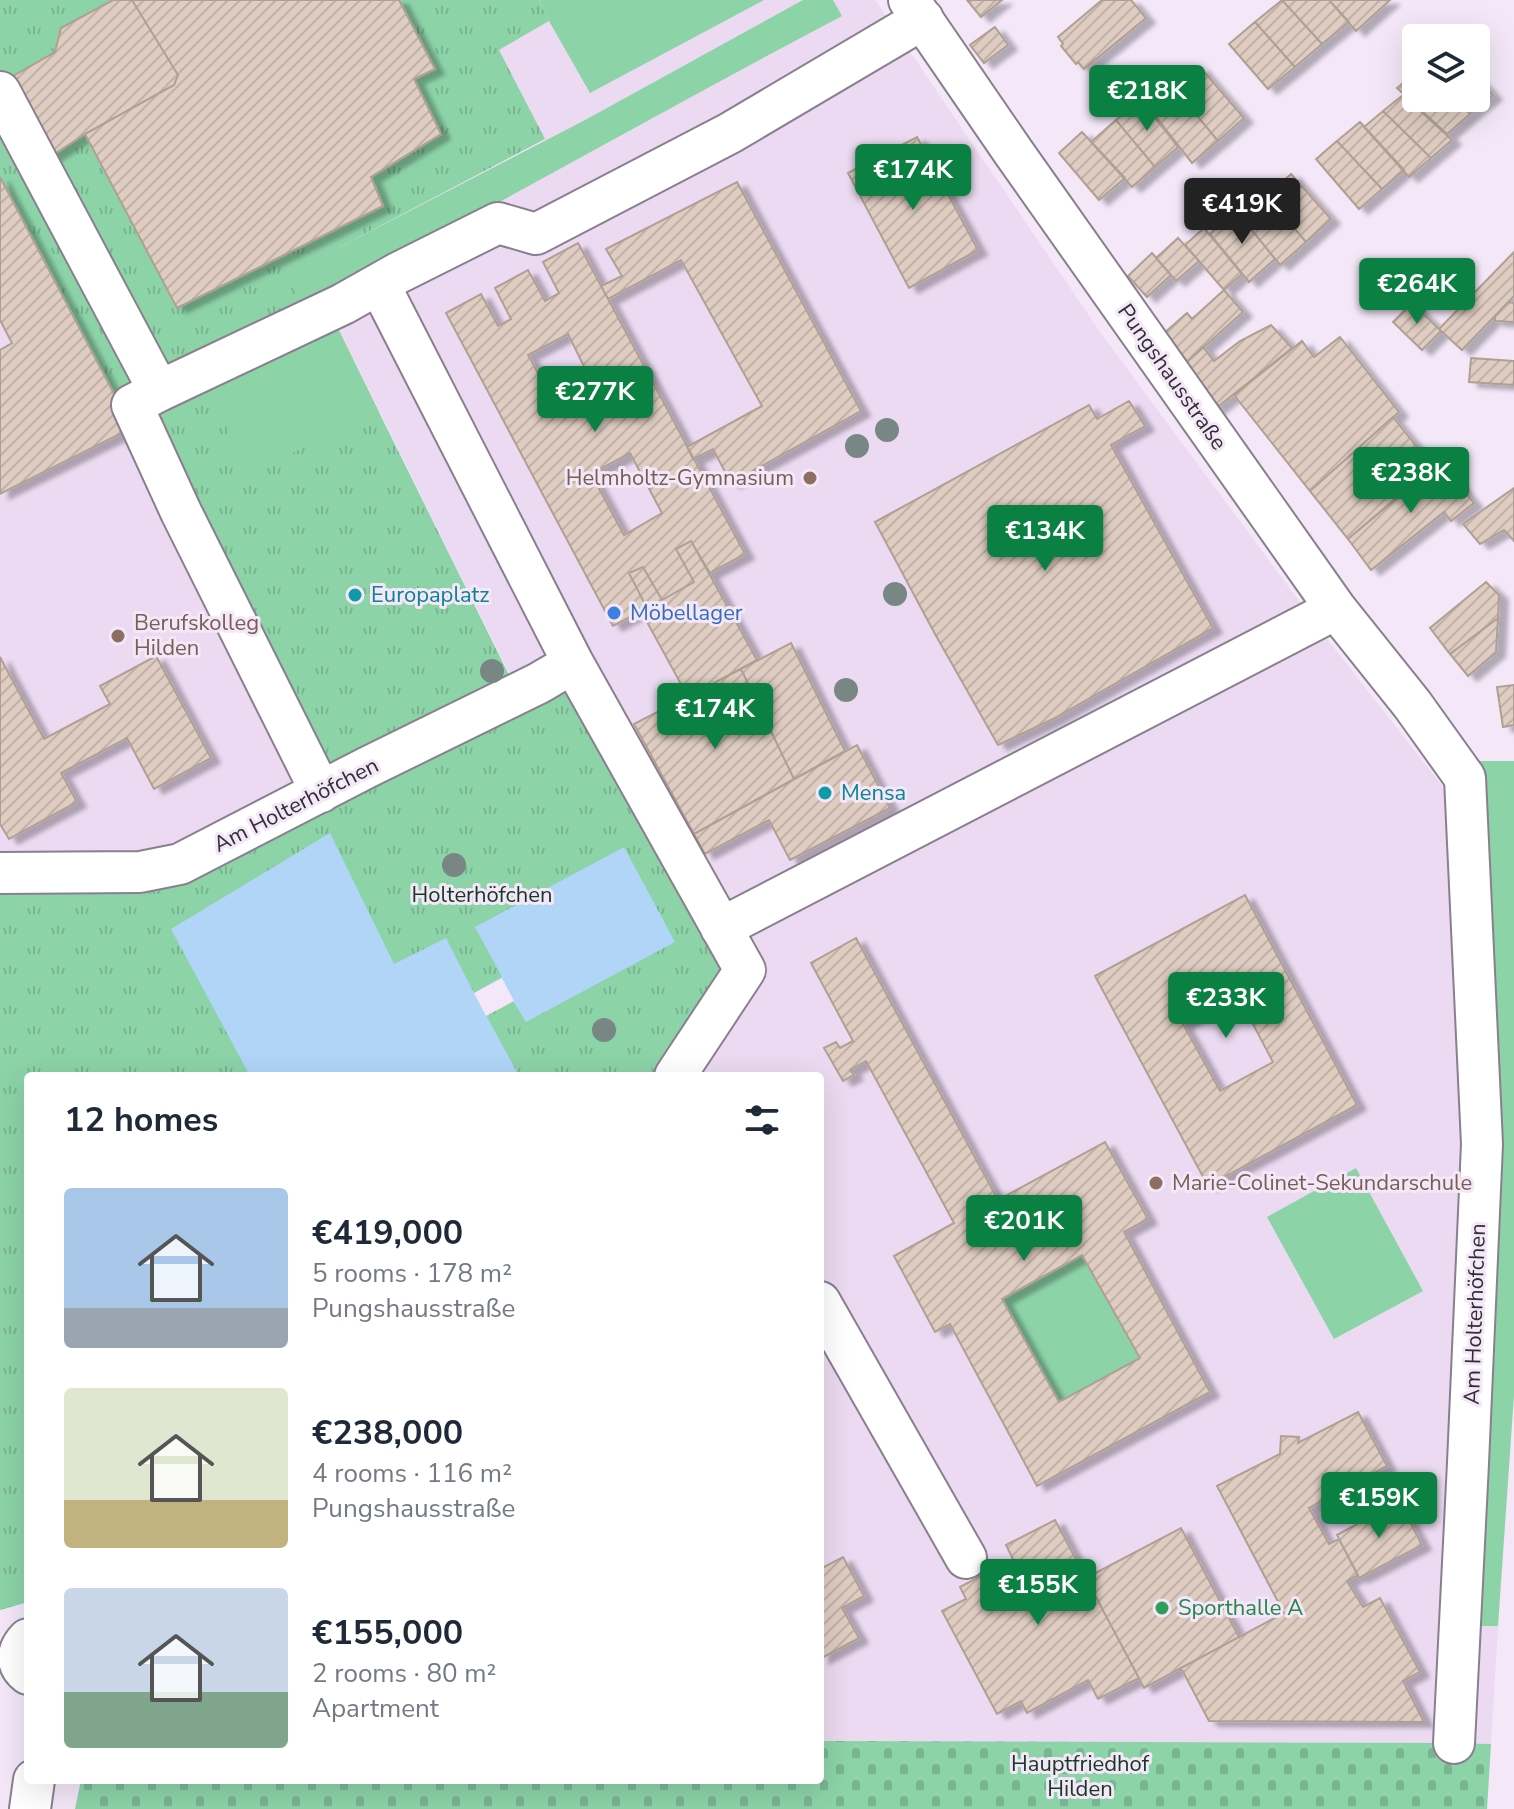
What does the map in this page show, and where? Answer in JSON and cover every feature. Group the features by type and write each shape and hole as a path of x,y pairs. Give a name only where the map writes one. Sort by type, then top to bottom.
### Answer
{"street":[{"path":"321,792 181,512 132,405 343,304 498,223 536,234 730,133 916,10"},
{"name":"Pungshausstraße","path":"916,10 1336,609 1444,748"},
{"path":"0,92 12,142 159,391"},
{"path":"379,284 573,663 745,970 678,1072"},
{"path":"721,928 1336,609"},
{"name":"Am Holterhöfchen","path":"0,873 140,872 180,864 573,663"},
{"name":"Am Holterhöfchen","path":"1444,748 1465,778 1482,1144 1454,1743"},
{"path":"824,1309 966,1558"},
{"path":"30,1809 33,1784"}],"shaded area":[{"path":"539,0 875,0 1102,335 1327,639 1450,796 1480,761 1492,1145 1476,1626 1498,1626 1491,1744 824,1741 824,1072 662,1072 515,685 323,297 286,275 545,140 499,50 549,21"},
{"name":"Berufskolleg Hilden","path":"0,177 132,428 308,783 177,857 0,861"}],"green space":[{"name":"Holterhöfchen","path":"0,0 539,0 549,21 499,50 545,139 287,275 322,297 514,685 561,662 733,973 667,1072 24,1072 24,1603 0,1610 0,890 321,813 132,428 0,177"},
{"path":"539,0 764,0 590,93"},
{"path":"803,0 833,0 842,16 303,307 286,275 587,119"},
{"path":"334,320 379,412 250,473 206,389"},
{"path":"1480,761 1514,761 1514,1395 1498,1626 1475,1626 1492,1145"},
{"path":"1356,1168 1423,1291 1334,1339 1267,1217"},
{"path":"1082,1255 1140,1358 1059,1402 1002,1299"},
{"name":"Hauptfriedhof Hilden","path":"824,1741 1491,1744 1487,1809 75,1809 80,1784 824,1784"}],"water":[{"path":"330,833 394,964 446,938 474,993 502,977 475,927 624,847 675,942 526,1022 513,1001 486,1015 517,1072 248,1072 171,929"}],"pier":[{"path":"502,978 514,1001 486,1016 474,993"}],"building":[{"path":"113,0 132,0 178,75 174,85 50,157 8,79 55,52 61,28"},
{"path":"132,0 399,0 435,69 414,79 441,134 371,177 383,206 177,308 85,134 174,85 178,75"},
{"path":"967,0 1002,0 981,17"},
{"path":"1102,0 1131,0 1146,18 1084,69 1061,46 1063,44 1058,37"},
{"path":"1282,0 1322,44 1295,67 1255,22"},
{"path":"1282,0 1329,0 1349,22 1322,44"},
{"path":"1329,0 1390,0 1356,31"},
{"path":"1255,22 1295,67 1268,89 1229,44"},
{"path":"995,27 1008,45 984,63 970,45"},
{"path":"1200,67 1244,118 1218,141 1175,89"},
{"path":"1175,89 1218,141 1192,163 1151,110"},
{"path":"1402,96 1402,112 1422,112 1452,140 1431,158 1383,111"},
{"path":"1140,99 1178,147 1155,167 1116,120"},
{"path":"1383,111 1431,158 1409,177 1364,127"},
{"path":"1423,112 1470,114 1447,134"},
{"path":"1116,120 1155,167 1132,187 1091,142"},
{"path":"1360,122 1404,170 1382,189 1337,141"},
{"path":"1082,132 1125,178 1099,200 1059,153"},
{"path":"917,137 978,250 909,288 848,173"},
{"path":"1337,141 1382,189 1359,209 1316,159"},
{"path":"1291,174 1331,219 1306,242 1267,196"},
{"path":"0,177 132,428 0,494 0,350 12,343 0,320"},
{"path":"737,182 861,411 731,483 713,449 693,459 687,447 762,406 681,260 608,299 601,286 622,276 606,249"},
{"path":"1267,196 1306,242 1280,265 1242,218"},
{"path":"1236,210 1275,259 1249,282 1210,234"},
{"path":"1204,228 1242,274 1224,290 1185,245"},
{"path":"1178,238 1199,261 1176,281 1156,258"},
{"path":"578,243 745,554 710,573 691,541 676,549 694,582 662,600 643,567 629,573 647,608 613,626 446,313 481,294 498,326 511,319 495,288 528,270 545,301 559,293 543,262","holes":["568,334 599,397 561,416 528,355","630,453 662,513 624,535 591,474"]},
{"path":"1514,252 1514,296 1462,350 1439,329"},
{"path":"1152,253 1171,275 1147,297 1128,276"},
{"path":"1224,290 1243,312 1187,362 1163,334 1187,313 1192,319"},
{"path":"1508,302 1514,303 1514,322 1495,321 1495,316"},
{"path":"1412,303 1441,331 1422,350 1393,322"},
{"path":"1271,325 1292,348 1215,409 1181,364 1203,347 1214,361 1240,341"},
{"path":"1340,337 1399,412 1310,491 1234,395 1302,341 1314,357"},
{"path":"1471,358 1514,361 1514,385 1469,382"},
{"path":"1129,401 1145,426 1111,445 1213,628 1053,719 998,745 875,522 1089,405 1097,419"},
{"path":"1393,417 1420,451 1396,469 1410,486 1348,539 1310,491"},
{"path":"1441,462 1474,503 1451,521 1444,512 1371,570 1348,539"},
{"path":"1514,488 1514,541 1504,530 1480,544 1463,524"},
{"path":"691,541 757,660 688,697 641,611 647,608 629,573 643,567 662,600 694,582 676,549"},
{"path":"1486,582 1499,595 1498,618 1450,654 1430,628"},
{"path":"1498,618 1496,652 1468,676 1450,654"},
{"path":"791,643 845,751 794,779 741,669"},
{"name":"Berufskolleg Hilden","path":"156,656 211,758 154,789 127,738 61,773 77,802 9,839 0,824 0,657 44,739 110,704 100,686"},
{"path":"741,669 794,779 694,834 634,724"},
{"path":"1514,685 1514,725 1503,727 1497,687"},
{"name":"Mensa","path":"857,745 890,808 790,860 769,820 705,854 694,834"},
{"path":"1245,895 1357,1105 1208,1186 1095,976","holes":["1237,994 1273,1062 1220,1091 1183,1024"]},
{"path":"856,938 998,1200 1105,1142 1148,1219 1124,1232 1210,1392 1037,1486 950,1324 935,1332 894,1256 954,1223 866,1061 850,1070 854,1075 843,1081 824,1048 836,1042 840,1048 853,1041 811,963","holes":["1082,1255 1140,1358 1059,1402 1002,1299"]},
{"path":"1358,1412 1387,1466 1309,1508 1329,1544 1339,1539 1358,1575 1347,1581 1363,1607 1380,1598 1420,1672 1403,1681 1424,1722 1209,1721 1181,1668 1284,1613 1217,1486 1280,1454 1281,1436 1299,1437 1298,1443"},
{"path":"1399,1501 1422,1545 1359,1578 1337,1535"},
{"path":"1055,1520 1139,1678 1098,1699 1088,1680 1027,1713 1021,1701 997,1714 942,1611 966,1599 960,1587 1013,1559 1006,1545"},
{"name":"Sporthalle A","path":"1181,1528 1239,1637 1144,1688 1086,1578"},
{"path":"843,1557 864,1596 842,1608 859,1638 824,1657 824,1567"}],"place":[{"name":"Helmholtz-Gymnasium","path":"810,478"},
{"name":"Europaplatz","path":"355,595"},
{"name":"Möbellager","path":"614,613"},
{"name":"Berufskolleg Hilden","path":"118,636"},
{"name":"Mensa","path":"825,793"},
{"name":"Marie-Colinet-Sekundarschule","path":"1156,1183"},
{"name":"Sporthalle A","path":"1162,1608"}]}
